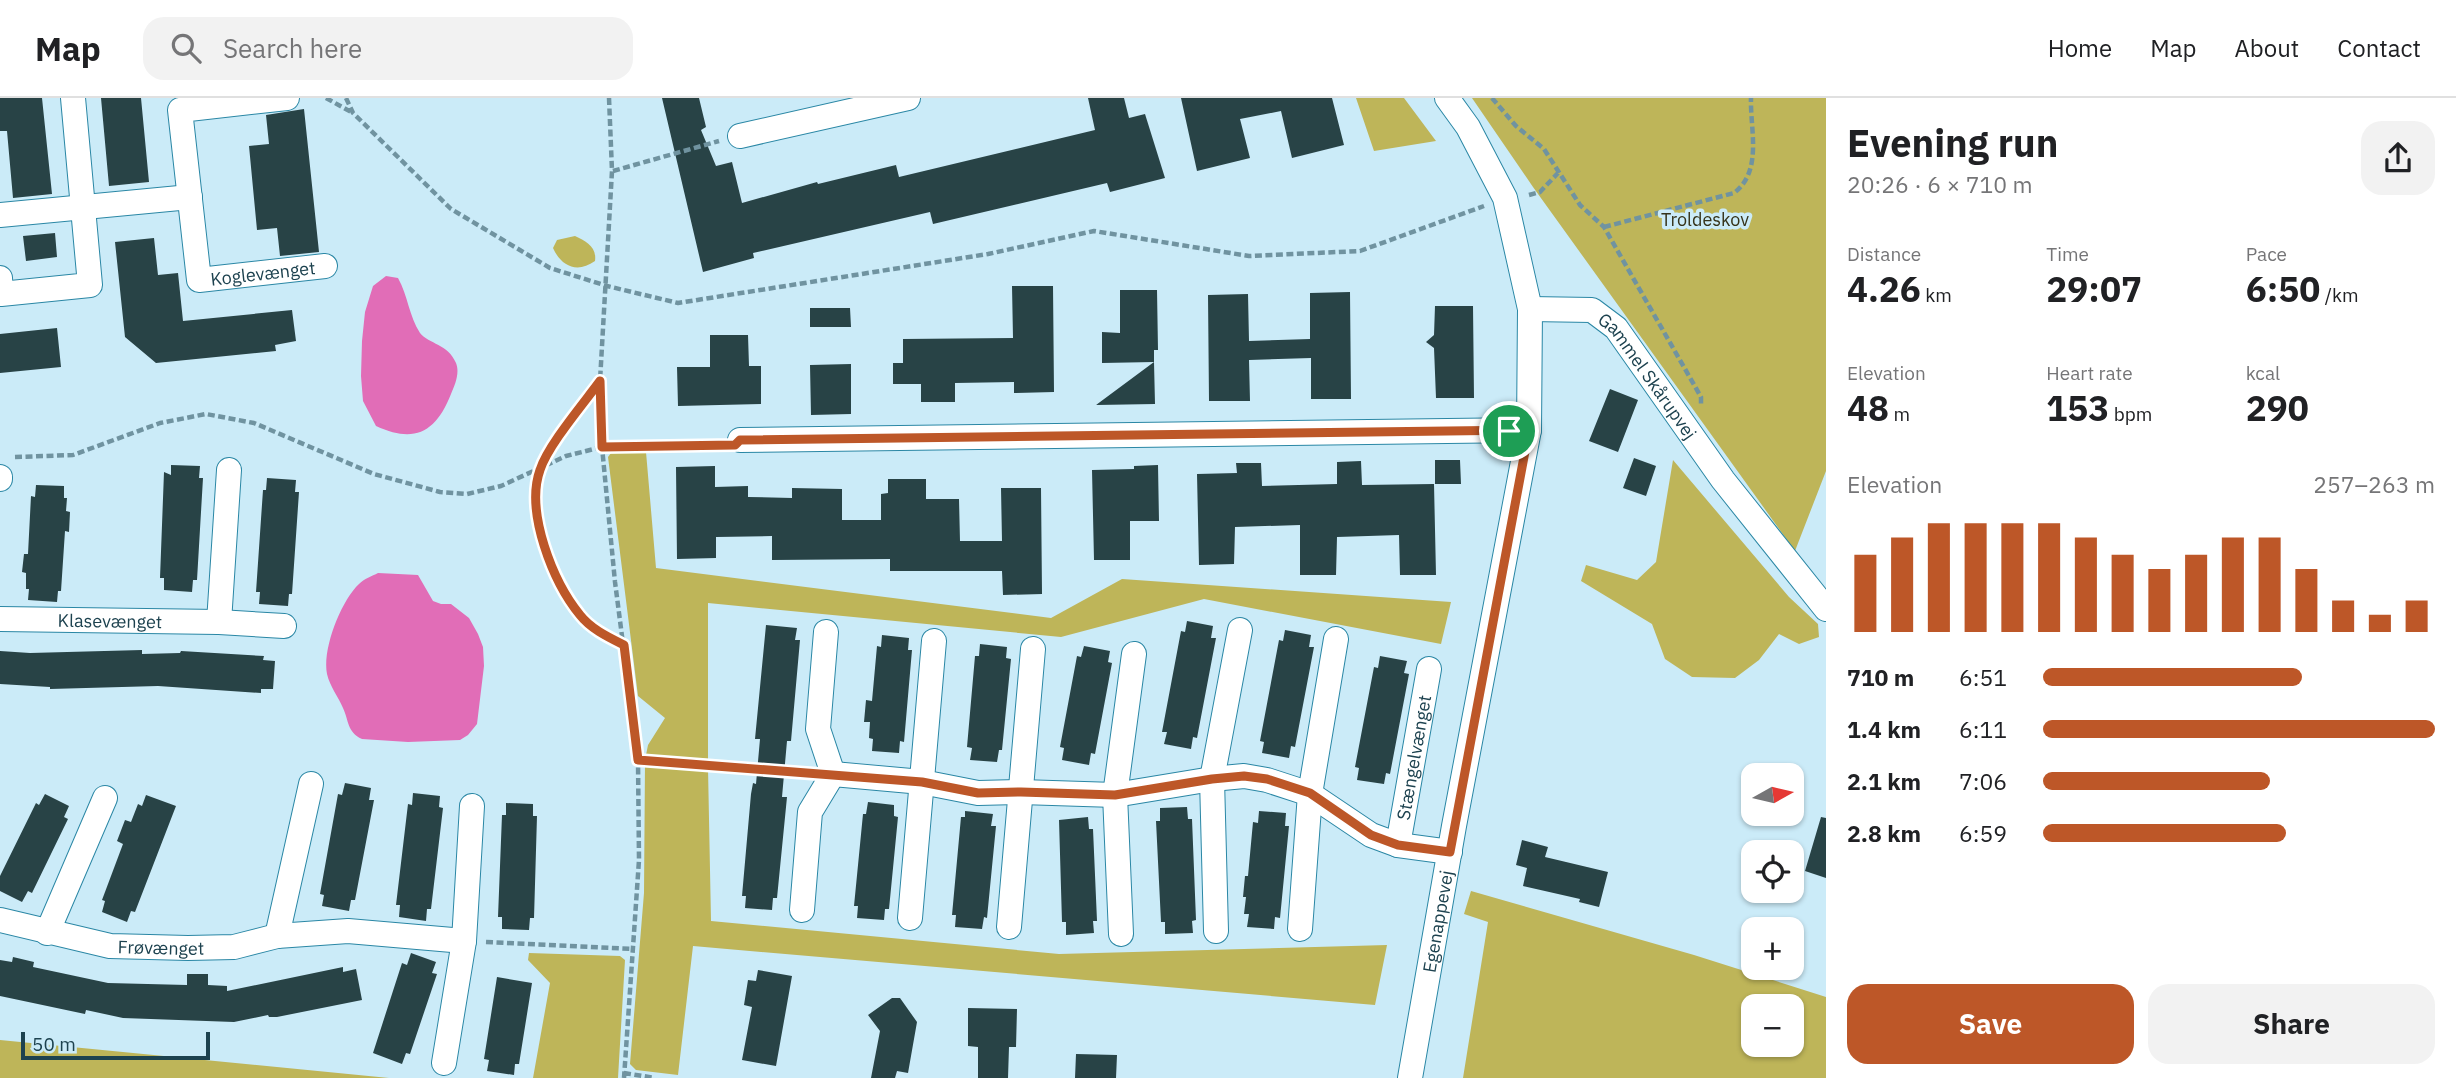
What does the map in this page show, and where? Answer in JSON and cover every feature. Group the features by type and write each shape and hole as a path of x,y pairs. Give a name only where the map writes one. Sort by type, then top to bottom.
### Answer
{"street":[{"path":"0,278 1,294 90,285 73,98"},
{"name":"Koglevænget","path":"287,98 180,110 199,280 325,266"},
{"path":"740,136 908,98"},
{"path":"1447,98 1468,127 1505,198 1530,309"},
{"path":"0,215 190,197"},
{"name":"Egenappevej","path":"1410,1078 1529,430 1530,309"},
{"name":"Gammel Skårupvej","path":"1530,309 1592,310 1616,328 1723,480 1826,609"},
{"path":"740,440 1529,430"},
{"path":"219,622 229,470"},
{"name":"Klasevænget","path":"0,619 219,622 284,626"},
{"path":"1216,931 1212,779 1240,630"},
{"path":"802,910 810,812 833,774 818,729 826,632"},
{"path":"1300,929 1310,793 1336,639"},
{"path":"910,918 934,641"},
{"path":"1009,928 1033,649"},
{"path":"1121,934 1115,795 1134,654"},
{"name":"Stængelvænget","path":"1398,845 1429,670"},
{"name":"Stængelvænget","path":"833,774 922,782 978,793 1115,795 1244,776 1267,779 1310,793 1371,835 1398,845 1450,852"},
{"path":"276,936 311,783"},
{"path":"47,933 105,798"},
{"path":"444,1063 464,941 472,806"},
{"name":"Frøvænget","path":"0,920 110,946 234,947 276,936 348,931 464,941"}],"path":[{"path":"326,98 354,114 451,209 550,268 607,286 678,303 988,254 1094,231 1249,256 1360,251 1475,209"},
{"path":"346,98 354,114"},
{"path":"609,98 612,171 600,381 602,447 638,760 639,860 624,1076 655,1078"},
{"path":"1492,98 1516,125 1544,149 1580,205 1604,227 1701,397 1702,409 1688,431"},
{"path":"1604,227 1734,193 1745,185 1751,172 1753,151 1751,98"},
{"path":"612,171 740,136"},
{"path":"1505,198 1540,192 1559,173"},
{"path":"1478,197 1485,218"},
{"path":"600,381 540,470 538,522 543,548 579,615 594,629 624,645"},
{"path":"4,471 73,456 160,423 206,414 254,423 374,474 440,492 467,494 501,486 566,456 602,447 735,445 740,440"},
{"path":"638,760 833,774"},
{"path":"464,941 633,949"}],"green space":[{"path":"1356,98 1404,98 1436,141 1374,151"},
{"name":"Troldeskov","path":"1472,98 1826,98 1826,471 1795,551 1533,187"},
{"path":"575,236 592,248 595,261 582,267 570,266 556,254 553,248 557,240"},
{"path":"646,452 656,568 1051,618 1122,579 1451,602 1441,644 1204,599 1061,637 708,603 708,759 646,755 648,745 665,718 638,696 608,457 611,453"},
{"path":"1673,460 1789,597 1818,624 1819,637 1799,644 1779,634 1759,660 1735,678 1692,677 1665,659 1652,624 1581,581 1586,565 1637,580 1656,562"},
{"path":"645,763 708,768 711,921 1059,954 1387,945 1375,1005 693,946 678,1075 636,1070 630,1064 644,893"},
{"path":"1471,891 1741,970 1741,980 1773,980 1826,997 1826,1078 1463,1078 1488,922 1464,914"},
{"path":"529,953 620,956 625,960 618,1078 533,1078 550,983 528,960"},
{"path":"0,1040 389,1078 0,1078"}],"shaded area":[{"path":"386,276 398,278 420,333 448,352 457,367 454,387 438,418 431,426 413,434 402,434 376,426 363,401 361,376 365,312 373,286"},
{"path":"378,573 418,575 433,601 451,604 469,618 478,634 483,647 484,666 477,724 460,740 408,742 362,739 351,730 328,679 327,652 334,626 352,592 361,582"}],"building":[{"path":"0,98 42,98 52,194 13,198 7,131 0,131"},
{"path":"101,98 141,98 149,182 109,186"},
{"path":"662,98 699,98 706,127 701,130 716,166 732,162 742,203 817,182 818,184 896,165 899,177 1095,130 1088,98 1124,98 1129,118 1145,114 1165,178 1110,192 1107,183 933,224 930,212 753,253 754,258 703,272"},
{"path":"1181,98 1332,98 1344,145 1292,158 1281,111 1240,119 1250,158 1197,171"},
{"path":"304,109 319,252 280,256 277,228 257,230 249,146 269,144 266,115"},
{"path":"55,233 57,257 26,261 23,236"},
{"path":"154,238 158,275 178,273 183,321 292,310 296,341 275,345 276,351 156,363 125,337 115,242"},
{"path":"1012,286 1053,286 1054,392 1014,393 1014,382 955,383 955,402 921,402 921,384 893,384 893,363 903,363 903,339 1013,338"},
{"path":"1120,290 1157,290 1158,350 1154,350 1154,362 1102,363 1102,332 1120,333"},
{"path":"1350,292 1351,399 1311,399 1311,358 1249,360 1250,401 1209,401 1208,295 1248,294 1249,341 1310,339 1310,293"},
{"path":"1435,306 1473,306 1474,398 1436,398 1434,348 1426,342 1434,335"},
{"path":"810,308 850,308 851,327 810,327"},
{"path":"57,328 61,367 0,373 0,334"},
{"path":"710,335 748,335 749,366 761,366 761,404 678,406 677,367 710,367"},
{"path":"1154,362 1155,404 1096,405"},
{"path":"851,364 851,414 811,415 810,365"},
{"path":"1610,389 1638,400 1618,452 1589,441"},
{"path":"1634,458 1656,466 1646,496 1623,488"},
{"path":"1435,460 1460,460 1461,484 1435,484"},
{"path":"1361,461 1362,485 1434,484 1436,575 1400,575 1399,535 1337,537 1336,575 1300,575 1300,525 1235,527 1234,564 1199,565 1197,474 1237,473 1236,463 1261,463 1262,486 1337,484 1337,462"},
{"path":"171,465 200,466 199,478 203,478 197,580 193,580 192,592 164,590 164,578 160,578 164,472 171,475"},
{"path":"1158,465 1159,521 1130,521 1130,560 1094,560 1092,470 1134,469 1134,466"},
{"path":"715,466 715,487 748,486 748,497 792,498 792,488 842,489 842,520 881,520 881,494 888,493 888,479 926,479 926,499 959,499 960,541 1002,541 1001,488 1041,488 1042,594 1003,595 1002,571 890,571 890,559 772,560 772,536 716,537 716,558 677,559 676,467"},
{"path":"267,478 296,480 295,492 299,492 292,594 289,594 288,606 259,604 260,592 256,592 263,490 266,490"},
{"path":"36,485 64,486 66,511 70,512 69,532 65,531 61,591 58,591 57,602 28,600 26,573 22,572 24,554 28,554 31,496 35,497"},
{"path":"1187,621 1213,626 1211,638 1216,638 1197,738 1193,737 1191,749 1164,744 1167,732 1162,732 1181,631 1185,632"},
{"path":"766,625 797,628 795,640 800,640 791,741 787,741 782,797 787,797 777,898 773,898 772,910 745,908 746,896 742,896 751,794 753,783 756,784 760,739 755,739"},
{"path":"1285,630 1311,635 1309,647 1314,647 1295,747 1291,746 1289,758 1262,753 1264,742 1260,741 1279,640 1283,641"},
{"path":"882,635 909,638 908,650 912,650 904,742 900,741 899,753 872,751 870,722 864,722 866,700 872,701 877,646 881,647"},
{"path":"980,644 1007,647 1006,658 1011,659 1002,750 999,750 997,762 970,760 972,748 967,747 975,656 979,656"},
{"path":"1084,646 1110,651 1108,662 1112,663 1095,754 1091,753 1089,765 1062,760 1064,748 1060,747 1077,656 1081,657"},
{"path":"142,650 142,654 181,651 264,656 263,660 275,661 273,689 261,689 261,693 158,686 50,689 0,684 0,651 30,653"},
{"path":"1380,656 1407,661 1404,673 1409,674 1390,774 1386,773 1384,784 1357,780 1359,768 1355,767 1374,667 1378,668"},
{"path":"345,783 371,788 369,800 374,800 355,900 351,900 349,911 322,906 324,895 320,894 338,794 342,795"},
{"path":"413,793 440,796 439,807 443,808 431,909 427,909 426,921 399,917 400,905 396,905 408,804 412,805"},
{"path":"45,794 69,806 64,817 68,819 32,893 28,891 22,902 0,891 0,876 36,803 39,805"},
{"path":"146,795 176,806 135,912 131,911 127,922 102,912 105,901 102,900 123,844 117,841 125,820 131,822 138,804 142,806"},
{"path":"868,802 894,805 894,816 898,817 889,909 885,909 884,920 857,918 858,906 854,906 863,814 866,814"},
{"path":"506,803 533,804 533,816 537,816 534,918 530,918 529,930 502,929 502,917 498,917 502,815 506,815"},
{"path":"1187,807 1188,819 1192,819 1196,920 1192,921 1193,933 1165,934 1165,922 1161,922 1156,821 1160,821 1160,808"},
{"path":"965,811 993,814 991,826 996,826 987,918 984,917 982,929 955,927 956,915 952,915 961,817 965,817"},
{"path":"1259,811 1286,813 1285,826 1289,826 1280,918 1275,917 1274,929 1247,927 1249,914 1244,914 1245,876 1248,876 1253,822 1258,823"},
{"path":"1088,817 1089,829 1093,829 1097,921 1093,921 1094,933 1066,935 1066,922 1062,922 1059,820"},
{"path":"1821,817 1826,818 1826,878 1805,871"},
{"path":"1522,840 1548,847 1545,857 1608,872 1599,907 1579,902 1580,899 1523,886 1527,868 1516,865"},
{"path":"411,953 436,962 432,973 437,974 410,1054 406,1053 402,1064 373,1053 402,963 407,965"},
{"path":"13,957 34,962 33,967 108,983 187,985 187,974 208,974 208,985 227,986 227,991 343,967 343,972 356,969 362,1000 277,1017 268,1015 234,1022 123,1018 86,1010 85,1014 0,996 0,960 12,962"},
{"path":"758,970 792,976 776,1066 742,1060 752,1007 744,1005 748,980 756,981"},
{"path":"497,977 532,983 519,1064 515,1064 514,1075 487,1071 489,1060 484,1059"},
{"path":"892,998 900,998 917,1022 908,1073 897,1071 895,1078 871,1078 880,1031 868,1015"},
{"path":"968,1008 1017,1009 1016,1047 1009,1047 1008,1078 978,1078 978,1047 968,1046"},
{"path":"1076,1054 1117,1055 1116,1078 1075,1078"}],"route":[{"path":"600,381 602,447 735,445 740,440 1509,431 1529,430 1450,852 1398,845 1371,835 1310,793 1267,779 1244,776 1115,795 978,793 922,782 638,760 624,645 594,629 579,615 543,548 538,522 540,470 600,381"}]}
